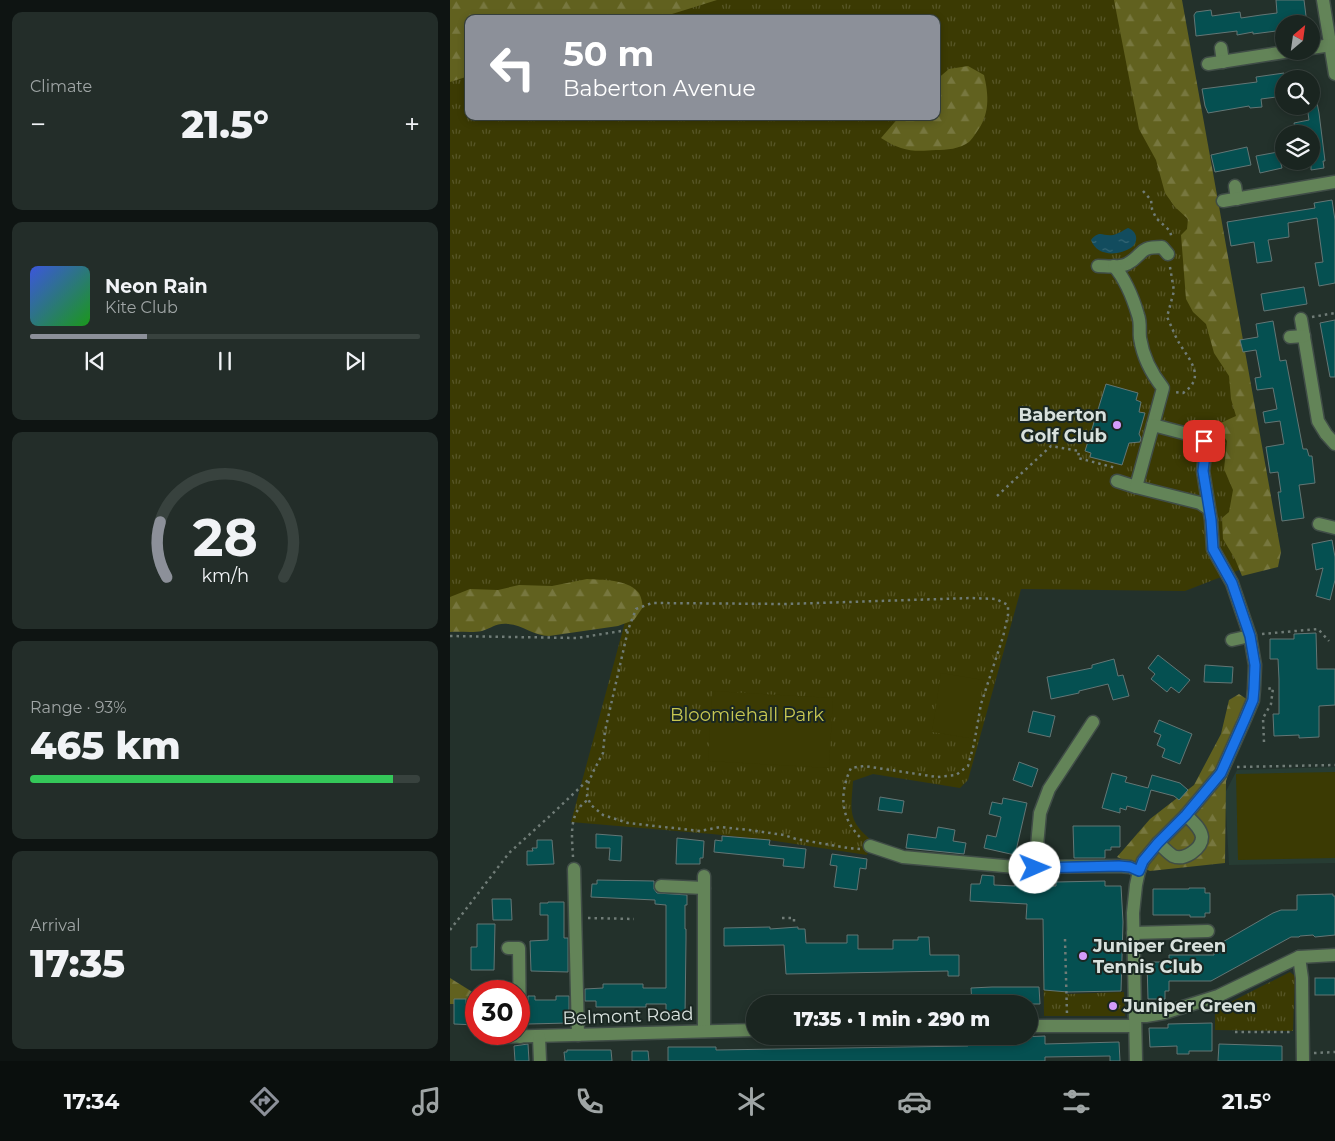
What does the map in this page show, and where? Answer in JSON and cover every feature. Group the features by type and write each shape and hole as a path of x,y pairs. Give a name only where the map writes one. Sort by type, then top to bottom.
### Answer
{"street":[{"path":"1323,0 1335,74"},
{"path":"1320,47 1331,45"},
{"path":"1221,48 1222,62"},
{"path":"1208,64 1275,54"},
{"path":"1223,201 1236,192 1335,182"},
{"path":"1098,266 1120,268 1147,247 1162,247 1168,254"},
{"path":"1120,268 1138,314 1141,325 1140,336 1146,360 1150,370 1163,388 1136,486"},
{"path":"1301,319 1318,421 1335,444"},
{"path":"1290,337 1304,336"},
{"path":"1136,1061 1134,933 1136,885 1139,871 1143,861 1158,843 1186,815 1221,773 1253,700 1255,665 1250,636 1238,599 1232,583 1213,549 1203,471 1206,446 1204,441 1199,437 1153,425"},
{"path":"1117,481 1200,503 1209,509"},
{"path":"1232,640 1250,636"},
{"path":"1035,868 1040,814 1049,789 1093,722"},
{"path":"1158,843 1173,856 1189,856 1199,845 1202,838 1200,830 1186,815"},
{"path":"870,846 903,857 1035,868 1119,866 1130,867 1139,871"},
{"path":"574,869 578,1035"},
{"path":"661,886 704,882 704,1031"},
{"path":"1134,933 1208,932"},
{"path":"508,948 519,948 519,980"},
{"path":"1038,1026 1135,1021 1146,1016 1164,1013 1218,996 1299,957 1335,955"},
{"path":"1299,957 1302,978 1303,1057"},
{"name":"Belmont Road","path":"530,1037 746,1030"},
{"path":"540,1037 540,1061"}],"path":[{"path":"1143,191 1150,200 1156,218 1170,232 1172,244 1168,254 1174,291 1167,318 1194,370 1194,381 1191,387 1183,393 1163,388"},
{"path":"1301,319 1335,313"},
{"path":"997,496 1051,446 1079,451 1078,458 1120,469 1117,481"},
{"path":"996,598 1008,605 1004,637 981,704 968,766 956,775 937,777 864,766 851,768 844,782 842,802 847,820 866,842 859,849 749,830 720,827 700,831 628,823 603,815 591,805 587,796 591,777 603,753 604,730 628,630 636,609 652,603 786,604 996,598"},
{"path":"1250,636 1275,631 1318,629 1329,641"},
{"path":"450,636 577,638 628,630"},
{"path":"1264,742 1263,718 1271,704 1273,688"},
{"path":"1226,764 1239,768 1335,765"},
{"path":"450,930 509,853 591,777"},
{"path":"574,869 572,826 574,816 582,804 588,800"},
{"path":"575,918 634,919"},
{"path":"782,918 794,918 794,925"},
{"path":"1066,939 1067,1011"},
{"path":"1235,1032 1302,1032"},
{"path":"1303,1057 1335,1052"}],"shaded area":[{"path":"1335,767 1335,863 1229,865 1225,793 1237,770"}],"green space":[{"name":"Bloomiehall Park","path":"450,0 1172,0 1275,556 1185,591 1021,589 968,780 960,788 873,774 853,781 852,814 854,821 872,841 867,855 769,840 571,822 632,596 450,624"},
{"path":"450,0 717,0 669,15 465,15 465,77 450,82"},
{"path":"1114,0 1182,0 1281,552 1278,567 1242,576 1235,559 1223,539 1222,518 1229,512 1233,490 1224,469 1227,441 1216,425 1236,416 1231,399 1229,376 1214,353 1206,324 1193,312 1186,299 1181,235 1187,229 1188,219 1175,207 1165,193 1156,160 1139,129"},
{"path":"968,66 984,75 987,90 986,112 981,126 969,142 957,148 913,151 895,146 881,138 897,120 940,120 940,77 949,69"},
{"path":"587,579 621,582 628,585 639,593 643,607 634,620 618,626 549,636 508,624 497,625 478,632 450,632 450,597 470,589 498,590 519,585 552,586"},
{"path":"941,673 983,680 975,739 932,732"},
{"name":"Bloomiehall Park","path":"712,691 833,698 829,768 708,761"},
{"path":"1239,694 1254,704 1226,781 1225,863 1150,871 1117,857 1150,819 1194,785 1221,734 1229,700"},
{"path":"1335,772 1335,858 1238,860 1236,774"},
{"path":"1064,923 1066,994 1124,992 1125,1016 1044,1016 1043,924"},
{"path":"1290,972 1295,976 1293,1031 1215,1030 1215,1010"},
{"path":"450,978 465,987 465,1001 461,1004 450,1004"}],"water":[{"path":"1128,228 1135,234 1136,242 1132,247 1121,252 1109,253 1098,250 1091,240 1097,235 1113,235"}],"building":[{"path":"1276,0 1304,0 1306,15 1275,15 1275,31 1237,35 1237,31 1196,36 1194,15 1196,12 1211,10 1212,16 1240,12 1241,18 1277,13"},
{"path":"1275,74 1275,97 1261,99 1262,107 1250,108 1249,106 1208,113 1202,89 1257,82 1256,77"},
{"path":"1308,115 1319,115 1325,161 1323,161 1324,168 1320,169 1320,125 1294,125 1294,123 1309,120"},
{"path":"1247,147 1251,165 1215,172 1211,155"},
{"path":"1275,153 1275,170 1260,173 1256,156"},
{"path":"1332,200 1335,220 1335,283 1319,286 1315,263 1323,262 1317,218 1288,223 1289,237 1268,240 1272,261 1257,263 1254,242 1231,246 1227,222 1315,208 1314,203"},
{"path":"1304,287 1307,304 1264,311 1261,294"},
{"path":"1335,320 1335,377 1330,377 1320,323"},
{"path":"1273,321 1280,361 1286,360 1303,449 1307,449 1309,456 1312,456 1315,483 1299,485 1304,518 1282,521 1278,492 1281,492 1278,472 1270,473 1266,447 1284,444 1280,421 1265,423 1263,412 1277,409 1273,388 1257,390 1255,378 1261,377 1256,350 1243,352 1240,340 1258,337 1256,324"},
{"name":"Baberton Golf Club","path":"1106,384 1138,393 1136,400 1141,402 1139,412 1145,413 1139,434 1140,442 1129,443 1122,465 1090,457 1091,453 1085,451"},
{"path":"1332,540 1335,557 1335,580 1330,600 1316,596 1323,568 1316,570 1312,544"},
{"path":"1316,633 1317,669 1335,669 1335,705 1319,706 1319,737 1299,738 1299,735 1274,736 1273,714 1279,714 1279,679 1278,659 1270,659 1270,639 1294,639 1294,634"},
{"path":"1158,655 1190,680 1179,693 1171,687 1167,692 1151,679 1155,674 1148,668"},
{"path":"1114,659 1118,676 1123,675 1129,696 1113,700 1108,684 1051,699 1047,677 1092,668 1092,665"},
{"path":"1205,665 1233,667 1232,683 1204,682"},
{"path":"1033,711 1055,716 1050,737 1028,732"},
{"path":"1159,720 1192,734 1180,764 1162,757 1165,749 1157,745 1161,735 1154,732"},
{"path":"1019,762 1038,769 1032,787 1013,780"},
{"path":"1112,773 1127,777 1125,782 1148,788 1152,775 1180,783 1188,790 1179,800 1174,796 1151,790 1145,811 1127,806 1126,810 1120,808 1120,813 1102,808"},
{"path":"880,797 904,801 902,813 878,810"},
{"path":"1003,798 1027,803 1015,855 984,848 987,835 996,837 1001,817 989,814 992,802 1002,804"},
{"path":"1073,826 1120,826 1120,847 1111,847 1111,850 1105,850 1105,858 1074,858"},
{"path":"938,827 955,830 953,841 966,843 964,854 906,848 908,834 936,838"},
{"path":"596,834 622,836 621,861 609,860 610,848 596,848"},
{"path":"722,836 770,840 769,845 806,849 804,868 783,866 784,859 714,852 715,840 722,841"},
{"path":"677,838 704,841 703,858 700,858 700,864 676,864"},
{"path":"537,840 552,840 554,864 527,865 527,851 533,851 532,848 537,848"},
{"path":"832,854 867,859 866,869 860,868 857,890 834,887 837,866 830,865"},
{"path":"982,875 994,876 994,885 1015,886 1015,875 1032,876 1032,886 1056,886 1056,882 1105,881 1105,886 1121,886 1123,922 1121,991 1068,992 1044,990 1043,919 1026,919 1027,904 970,901 971,884 980,884"},
{"path":"597,880 654,881 654,889 657,893 687,895 687,905 685,905 685,1016 666,1016 666,1004 646,1004 646,1007 596,1007 596,1001 585,1001 585,989 603,988 603,984 643,984 643,988 666,988 666,905 655,904 655,900 591,897 592,884 597,884"},
{"path":"1205,888 1205,893 1210,893 1210,913 1205,913 1205,917 1153,915 1153,889"},
{"path":"1333,894 1335,896 1335,935 1291,937 1211,981 1169,981 1169,991 1165,991 1165,999 1148,999 1147,962 1169,962 1169,955 1214,955 1214,947 1273,913 1281,910 1297,910 1297,895"},
{"path":"492,899 511,899 512,920 493,920"},
{"path":"564,902 564,938 568,938 568,972 531,971 530,941 548,940 548,915 540,915 540,903"},
{"path":"477,924 495,924 494,970 471,970 471,947 477,947"},
{"path":"770,927 770,929 798,927 798,929 805,929 806,943 847,943 847,935 858,935 858,949 893,949 893,940 918,940 918,937 929,937 930,955 959,955 959,976 948,976 948,971 786,974 784,945 724,946 724,928"},
{"path":"1315,978 1335,978 1335,995 1315,995"},
{"path":"1039,987 1040,1004 1038,1004 1038,995 971,995 971,988"},
{"path":"530,996 535,996 535,1000 556,1000 556,996 569,996 569,1023 530,1024"},
{"path":"454,999 465,999 465,1024 454,1024"},
{"path":"1212,1023 1212,1051 1189,1051 1189,1054 1177,1054 1177,1046 1150,1047 1149,1028 1168,1028 1168,1024"},
{"path":"1038,1036 1045,1036 1045,1044 1119,1042 1120,1061 1110,1061 1110,1056 1045,1057 1045,1061 668,1061 668,1047 716,1047 716,1050 1038,1045"},
{"path":"1219,1044 1282,1046 1282,1061 1218,1061"},
{"path":"528,1045 529,1061 515,1061 514,1046"},
{"path":"567,1050 611,1050 612,1061 565,1061 564,1052 567,1052"},
{"path":"632,1051 648,1051 649,1061 632,1061"}],"place":[{"name":"Baberton Golf Club","path":"1117,425"},
{"name":"Juniper Green Tennis Club","path":"1083,956"},
{"name":"Juniper Green","path":"1113,1006"}],"route":[{"path":"1035,868 1119,866 1130,867 1139,871 1143,861 1158,843 1186,815 1221,773 1253,700 1254,649 1232,583 1213,549 1211,520 1203,471 1206,446 1204,441"}]}
